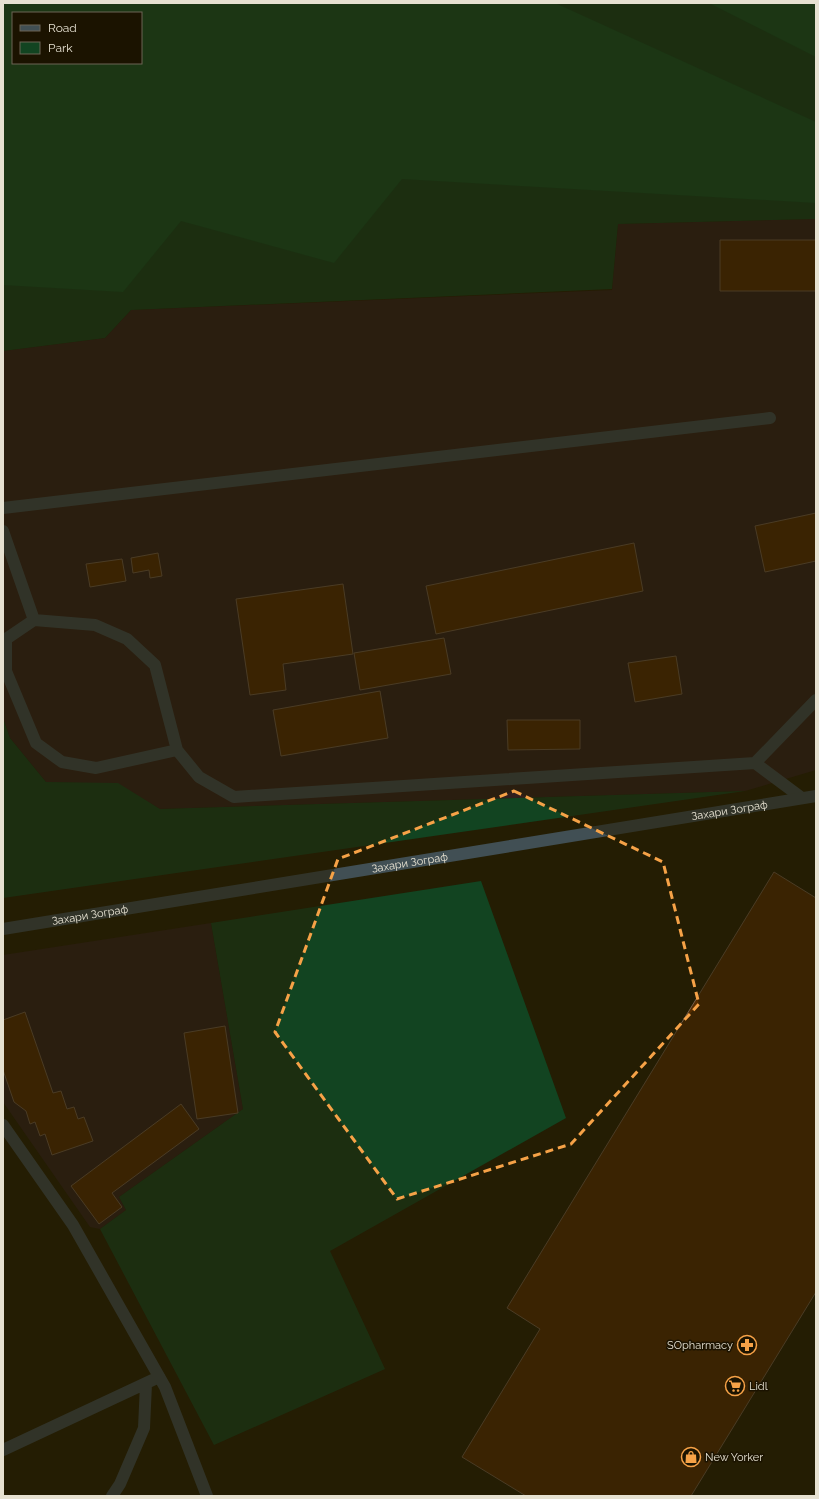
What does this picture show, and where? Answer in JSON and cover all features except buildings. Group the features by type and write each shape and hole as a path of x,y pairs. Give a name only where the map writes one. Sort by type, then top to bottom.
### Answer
{"street":[{"path":"3,508 770,418"},
{"path":"3,531 34,620"},
{"path":"177,750 96,768 62,762 36,743 6,671 6,639 34,620 95,625 127,638 155,666 177,750 199,777 234,797 755,763 802,798"},
{"path":"755,763 816,700"},
{"name":"Захари Зограф","path":"3,929 816,796"},
{"path":"3,1125 73,1225 165,1387 207,1496"},
{"path":"3,1450 159,1377"},
{"path":"112,1496 120,1484 144,1428 146,1384"}],"highlighted area":[{"path":"514,791 663,862 699,1004 571,1144 397,1199 275,1032 338,859"}],"shaded area":[{"path":"816,219 816,770 745,791 160,809 118,784 46,782 10,738 3,718 3,351 105,338 131,310 612,290 618,224"},
{"path":"211,923 243,1109 119,1197 126,1210 100,1229 90,1227 3,1102 3,955"}],"green space":[{"path":"3,3 816,3 816,219 618,224 612,289 131,310 105,338 3,351"},
{"path":"3,3 555,3 816,122 816,203 402,179 334,263 181,221 123,292 3,285"},
{"path":"709,3 816,3 816,57"},
{"path":"3,718 10,738 46,782 118,783 160,809 745,791 3,898"},
{"path":"481,881 566,1118 330,1251 385,1369 214,1445 100,1229 126,1210 119,1197 243,1109 211,923"}],"place":[{"name":"SOpharmacy","path":"747,1345"},
{"name":"Lidl","path":"735,1386"},
{"name":"New Yorker","path":"691,1457"}]}
